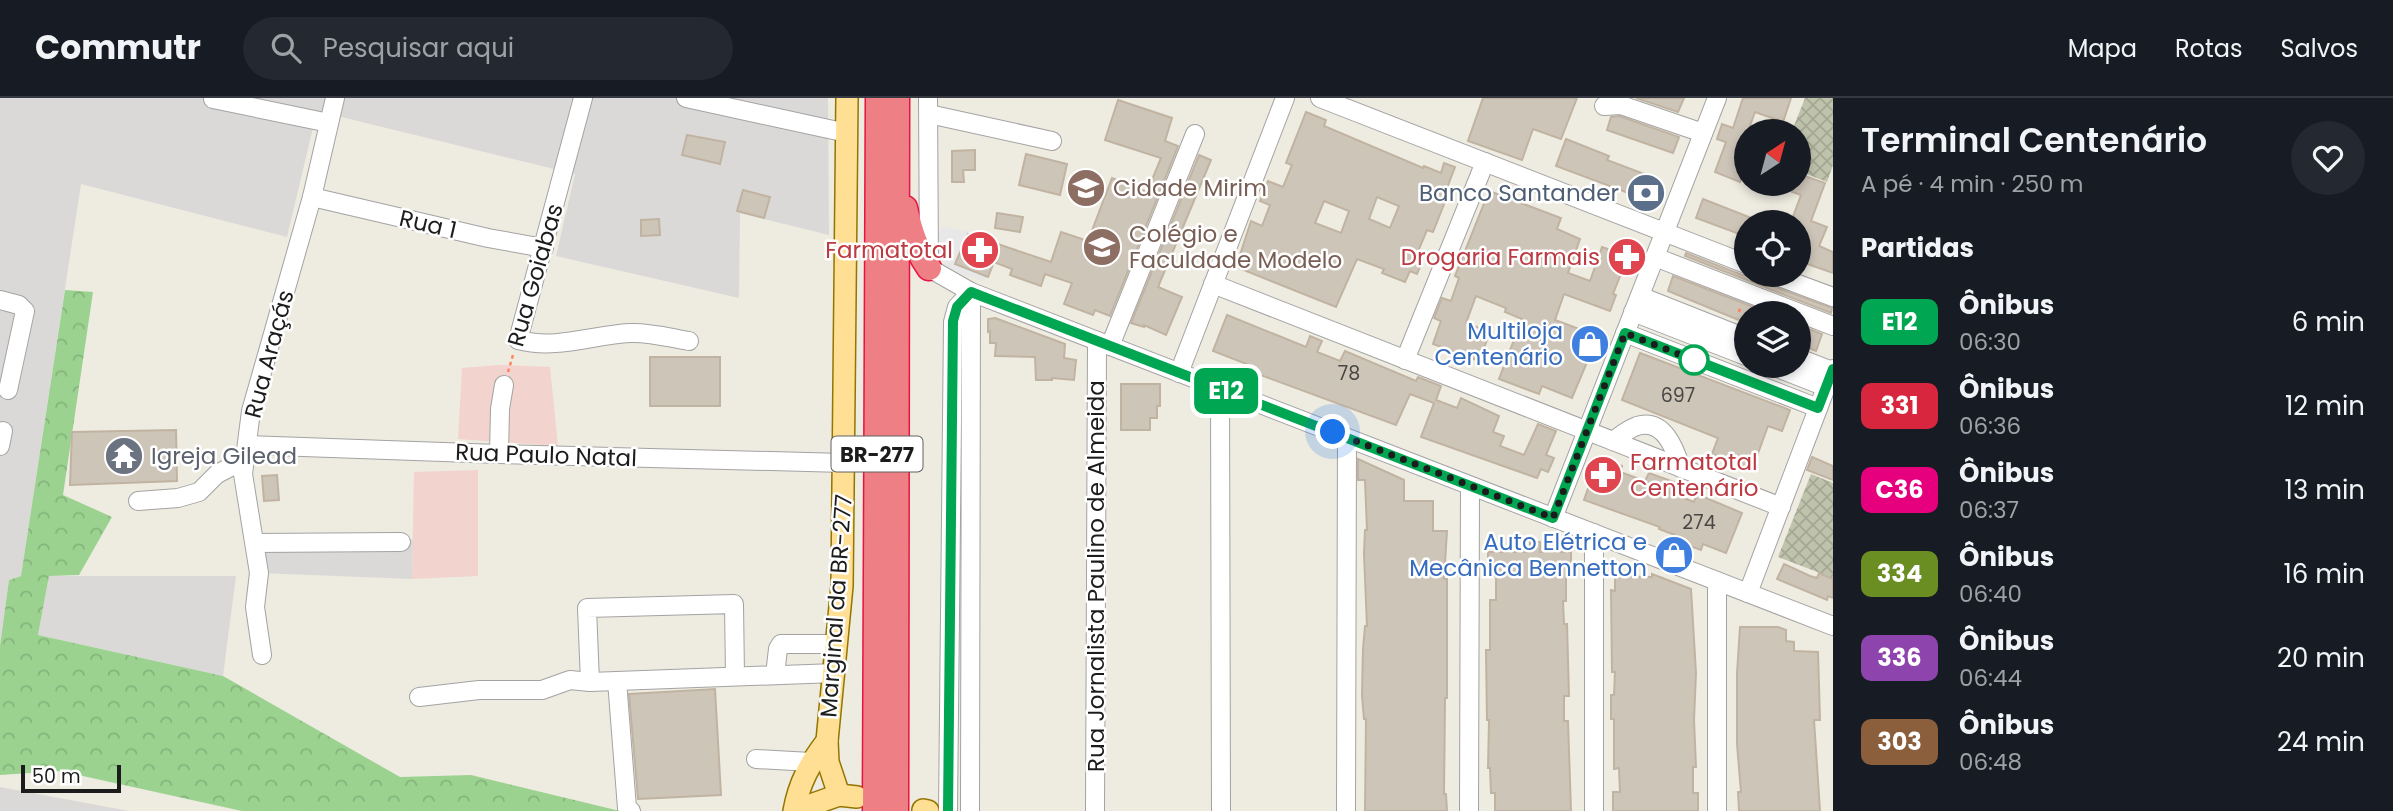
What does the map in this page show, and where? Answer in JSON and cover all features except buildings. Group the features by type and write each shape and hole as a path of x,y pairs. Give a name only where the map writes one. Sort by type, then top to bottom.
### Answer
{"highway":[{"name":"BR-277","path":"821,807 878,98"},
{"name":"BR-277","path":"896,811 897,98"},
{"path":"897,172 915,242 929,268"}],"main road":[{"name":"Marginal da BR-277","path":"821,807 800,785 811,762 827,741 842,586 847,98"},
{"name":"BR-277","path":"821,807 828,762 827,741"},
{"name":"BR-277","path":"821,807 815,768 827,741"}],"street":[{"name":"Rua Araçás","path":"262,655 255,597 260,573 243,474 251,411 312,197 335,98"},
{"name":"Rua Goiabas","path":"518,340 583,98"},
{"path":"686,98 847,133"},
{"path":"1179,373 1285,98"},
{"path":"1320,98 1734,259"},
{"path":"1553,518 1717,98"},
{"path":"213,99 329,123"},
{"path":"1604,106 1621,105 1703,133"},
{"path":"1052,141 929,106 929,268 971,292 1833,626"},
{"path":"1103,344 1195,134"},
{"path":"1405,360 1485,162"},
{"name":"Rua 1","path":"312,197 488,238 544,247"},
{"path":"1655,257 1833,326"},
{"path":"1213,284 1781,507"},
{"path":"1805,287 1833,298"},
{"path":"948,811 953,321 957,307 971,292"},
{"path":"970,811 971,292"},
{"path":"0,300 19,305 25,311 8,390"},
{"path":"1636,304 1734,334"},
{"path":"1636,304 1734,350"},
{"path":"518,340 532,344 566,344 632,332 690,341"},
{"path":"1625,333 1818,408"},
{"name":"Rua Jornalista Paulino de Almeida","path":"1095,811 1103,344"},
{"path":"1811,365 1830,376"},
{"path":"1811,373 1830,376"},
{"path":"1748,593 1830,376"},
{"path":"499,454 500,409 504,385"},
{"path":"1220,389 1221,811"},
{"path":"1613,441 1637,426 1646,425 1661,430 1674,446 1681,468"},
{"path":"1346,811 1347,438"},
{"path":"138,501 178,498 199,492 217,474 247,452"},
{"name":"Rua Paulo Natal","path":"247,452 499,454 844,463"},
{"path":"1469,811 1470,485"},
{"path":"1594,533 1594,811"},
{"path":"255,543 401,542"},
{"path":"1717,581 1717,811"},
{"path":"590,682 587,608 733,604 735,676"},
{"path":"775,675 781,644 837,644"},
{"path":"419,697 479,690 542,690 570,680 590,682 835,673"},
{"path":"617,681 627,808 631,811"},
{"path":"757,759 811,762"}],"path":[{"name":"Rua Goiabas","path":"504,385 518,340"}],"shaded area":[{"path":"0,98 828,98 829,235 740,213 739,298 556,256 575,174 317,111 287,237 81,184 21,576 9,580 0,646"},
{"path":"1805,98 1833,98 1833,165 1827,182 1811,176 1811,119 1797,119"},
{"path":"943,227 969,231 956,264 988,277 983,281 944,269 944,262 936,250 937,234"},
{"path":"499,365 550,367 558,446 458,439 462,368"},
{"path":"478,470 478,576 412,579 414,472"},
{"path":"1811,474 1833,483 1833,578 1778,557"},
{"path":"413,539 412,579 259,573 255,543 401,542"},
{"path":"49,576 236,576 223,676 38,635"},
{"path":"0,787 129,811 0,811"}],"green space":[{"path":"65,290 93,292 63,495 112,517 79,575 49,576 38,635 223,676 400,777 471,775 620,811 242,811 60,771 0,775 0,646 9,580 21,576"}],"bus line":[{"name":"E12","path":"948,811 953,321 957,307 971,292 1553,518 1625,333 1818,408 1833,369"}],"place":[{"name":"Cidade Mirim","path":"1086,188"},
{"name":"Banco Santander","path":"1646,193"},
{"name":"Colégio e Faculdade Modelo","path":"1102,247"},
{"name":"Farmatotal","path":"980,250"},
{"name":"Drogaria Farmais","path":"1627,257"},
{"name":"Multiloja Centenário","path":"1590,344"},
{"name":"Igreja Gilead","path":"124,456"},
{"name":"Farmatotal Centenário","path":"1603,475"},
{"name":"Auto Elétrica e Mecânica Bennetton","path":"1674,555"}],"route":[{"path":"1333,432 1553,518 1625,333 1694,360"}]}
